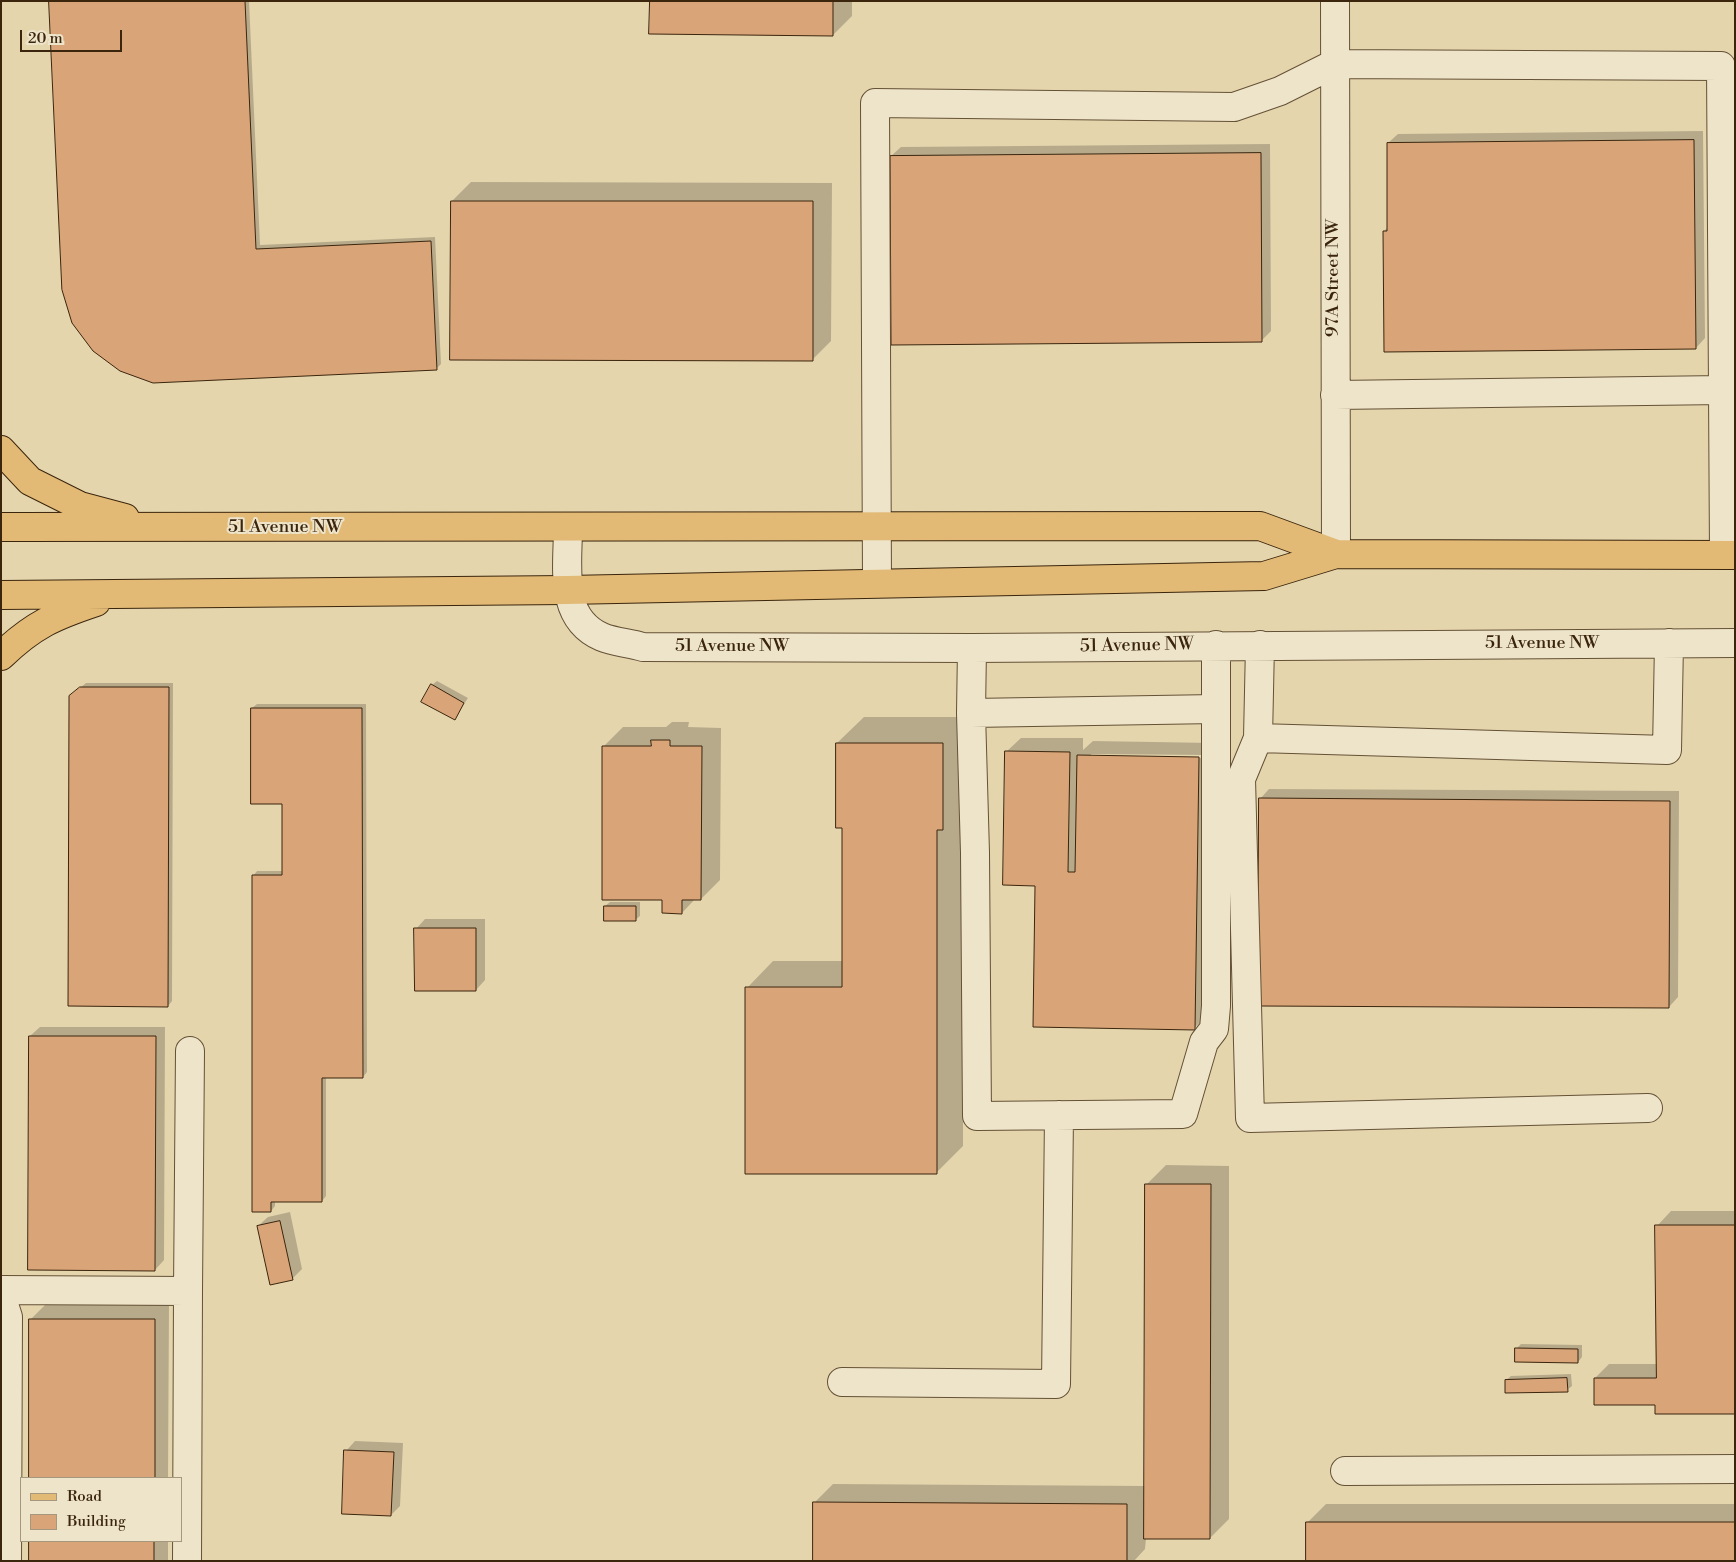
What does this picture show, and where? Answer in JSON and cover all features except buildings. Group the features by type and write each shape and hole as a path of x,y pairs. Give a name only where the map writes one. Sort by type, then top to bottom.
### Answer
{"main road":[{"path":"1,450 30,481 80,506 163,528"},
{"name":"51 Avenue NW","path":"1,527 877,528 1260,526 1336,554"},
{"name":"51 Avenue NW","path":"1,595 567,590 1264,576 1336,554 1730,555"},
{"path":"1,656 20,638 54,616 119,594"}],"street":[{"name":"97A Street NW","path":"1334,1 1336,554"},
{"path":"877,583 876,103 1234,107 1280,91 1334,64 1721,66 1723,390 1730,555"},
{"path":"1335,395 1723,390"},
{"name":"51 Avenue NW","path":"568,528 567,590 575,616 601,636 643,647 972,648 1735,643"},
{"path":"1258,738 1666,750 1669,643"},
{"path":"1260,645 1258,738 1241,779 1250,1118 1648,1108"},
{"path":"972,648 971,713 975,853 978,1116 1183,1114 1204,1042 1214,1029 1216,1006 1216,646"},
{"path":"971,713 1216,709"},
{"path":"187,1561 190,1051"},
{"path":"842,1382 1056,1384 1059,1115"},
{"path":"1,1290 188,1291"},
{"path":"1,1295 8,1318 7,1561"},
{"path":"1345,1471 1735,1469"}]}
